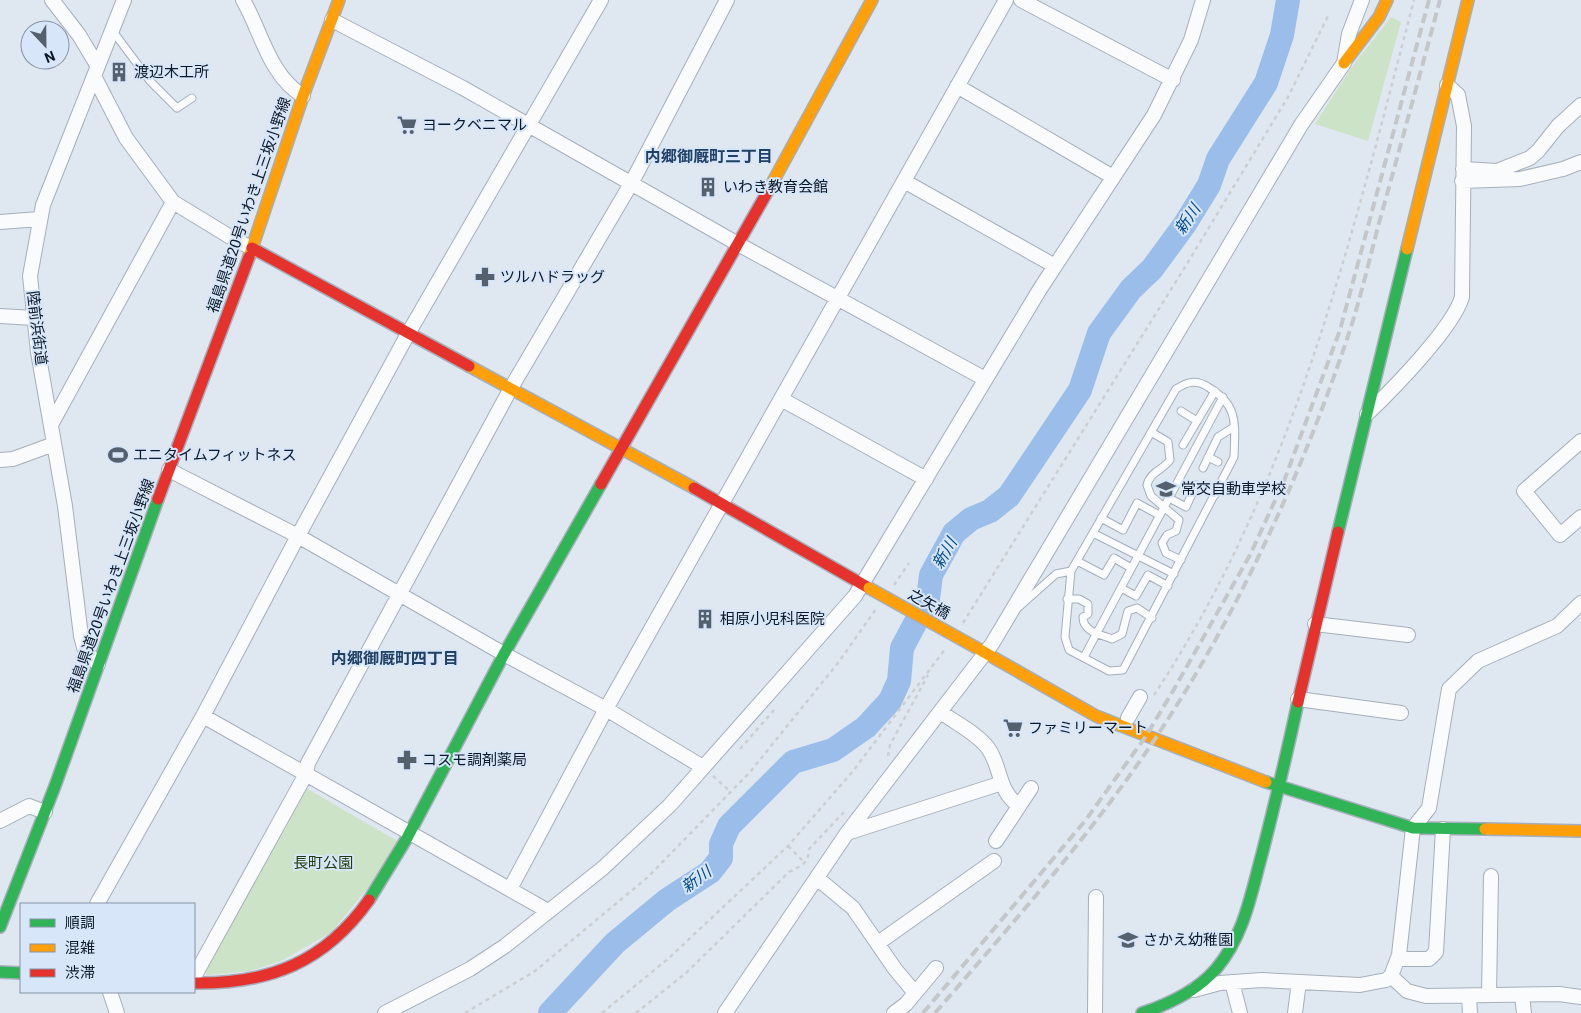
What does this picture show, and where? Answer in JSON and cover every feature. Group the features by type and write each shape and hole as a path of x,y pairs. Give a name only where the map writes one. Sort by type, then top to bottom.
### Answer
{"street":[{"path":"52,0 79,35 126,138 173,202 252,248"},
{"name":"陸前浜街道","path":"98,664 86,651 81,636 68,526 52,424 38,352 30,276 39,219 124,0"},
{"path":"243,0 264,47 282,77 289,88 303,96"},
{"name":"福島県道20号いわき上三坂小野線","path":"0,927 45,812 252,248 303,96 340,0"},
{"path":"98,903 203,716 298,536 410,332 601,0"},
{"path":"195,975 306,774 308,764 399,593 511,388 632,182 727,0"},
{"path":"195,983 218,984 257,979 296,963 334,940 368,902 410,833 504,654 738,244 872,0"},
{"path":"510,889 606,709 783,400 1006,0"},
{"path":"1021,0 1173,80"},
{"path":"385,1013 470,969 505,946 548,911 581,888 640,834 703,767 865,586 985,379 1055,266 1154,116 1191,40 1203,0"},
{"path":"1344,63 1349,34 1362,0"},
{"path":"725,1013 847,833 941,712 980,650 1008,617 1301,125 1379,17 1387,0"},
{"path":"1142,1013 1167,1005 1192,990 1216,969 1242,928 1279,787 1315,624 1468,0"},
{"path":"332,20 530,125 738,244 840,298 985,379"},
{"path":"1368,414 1398,384 1439,334 1460,304 1463,286 1464,126 1458,95 1447,85"},
{"path":"957,86 1113,177"},
{"path":"1463,175 1497,171 1530,158 1558,126 1581,105"},
{"path":"1463,175 1520,179 1563,169 1581,162"},
{"path":"904,181 1055,266"},
{"path":"52,424 173,202"},
{"path":"0,222 39,219"},
{"name":"之矢橋","path":"252,248 622,448 1096,716 1279,787 1413,828 1581,831"},
{"path":"0,316 34,318"},
{"path":"783,400 926,479"},
{"path":"1581,441 1524,491 1560,535 1581,517"},
{"path":"0,460 13,459 54,444"},
{"path":"169,470 298,536 504,654 606,709 703,767"},
{"path":"1192,990 1232,982 1262,980 1360,986 1386,980 1391,976 1398,959 1413,828 1429,808 1449,689 1478,661 1557,626 1581,603"},
{"path":"1315,624 1408,635"},
{"path":"1128,718 1146,696"},
{"path":"1298,699 1401,713"},
{"path":"941,712 984,743 989,750 1007,798 1019,806"},
{"path":"203,716 548,911"},
{"path":"847,833 1002,783"},
{"path":"996,841 1031,788"},
{"path":"0,821 29,806 45,812"},
{"path":"1398,959 1429,959 1436,952 1444,829"},
{"path":"878,943 994,861"},
{"path":"1489,996 1491,876"},
{"path":"817,878 853,908 915,993"},
{"path":"1095,1013 1096,897"},
{"path":"894,1013 915,993 936,968"},
{"path":"0,972 20,973"},
{"path":"1391,976 1406,990 1414,993 1449,997 1581,996"},
{"path":"1232,982 1240,1013"},
{"path":"1295,1013 1299,982"},
{"path":"110,993 117,1013"},
{"path":"1522,995 1524,1013"},
{"path":"1469,996 1470,1013"}],"lane":[{"path":"112,30 150,82 177,108 192,98"},
{"path":"1187,382 1201,383 1215,391 1227,400 1234,427 1234,457 1152,618 1123,670 1109,671 1069,650 1065,637 1071,571 1176,389 1187,382"},
{"path":"1183,445 1215,391"},
{"path":"1084,657 1223,397"},
{"path":"1181,411 1197,420"},
{"path":"1203,468 1218,436 1234,427"},
{"path":"1151,432 1168,442 1170,460 1165,467 1150,476 1147,485 1151,496 1179,520 1176,531 1167,535 1162,543 1166,553 1181,560"},
{"path":"1208,457 1218,462"},
{"path":"1169,498 1186,507 1196,485 1215,495"},
{"path":"1101,518 1123,530 1137,503 1159,515"},
{"path":"1093,532 1174,574"},
{"path":"1077,561 1104,575 1114,558 1131,568"},
{"path":"1008,617 1056,574 1071,571"},
{"path":"1121,588 1136,596 1148,575 1168,586"},
{"path":"1067,599 1079,599 1088,604 1088,614 1083,617 1083,625 1087,630 1097,632 1112,639 1118,637 1125,629 1124,622 1128,611 1137,608 1152,618"}],"path":[{"path":"1146,696 1207,602 1256,506 1301,394 1329,314 1380,135 1414,0"},
{"path":"959,628 982,596 1034,508 1211,225 1288,97 1328,16"},
{"path":"893,586 909,563"},
{"path":"465,1013 535,971 648,877 750,772 838,663 882,601"},
{"path":"602,1013 676,952 788,846 853,770 948,645"},
{"path":"888,756 890,745 931,669"},
{"path":"883,763 895,748"},
{"path":"703,767 731,792"},
{"path":"636,1013 686,973 789,872 805,862 809,858 809,849 849,806"},
{"path":"788,846 805,862"}],"green space":[{"path":"1391,17 1401,22 1368,141 1315,124 1351,68"},
{"name":"長町公園","path":"306,788 397,841 374,880 332,932 281,961 250,971 207,975 204,969"}],"waterway":[{"name":"新川","path":"550,1013 615,943 667,900 710,872 721,858 721,844 729,826 793,762 833,750 866,727 890,701 899,681 902,648 928,599 931,575 954,533 971,519 990,511 1009,496 1080,390 1099,333 1131,289 1152,269 1185,224 1209,185 1218,159 1266,83 1282,35 1288,0"}],"railway":[{"path":"923,1013 1085,821 1146,736 1250,555 1284,481 1340,330 1429,0"},
{"path":"935,1013 1050,879 1130,775 1185,692 1213,644 1264,545 1309,443 1347,339 1440,0"}],"traffic: fast":[{"path":"1338,532 1407,249"},
{"path":"369,900 407,838 504,654 601,484"},
{"path":"0,927 55,786 158,499"},
{"path":"1142,1013 1172,1001 1200,984 1216,969 1233,943 1240,929 1254,884 1298,702"},
{"path":"1266,782 1413,828 1485,829"},
{"path":"0,972 20,973"}],"traffic: slow":[{"path":"249,257 303,96 339,0"},
{"path":"769,189 872,0"},
{"path":"1344,63 1379,17 1387,0"},
{"path":"1407,249 1468,0"},
{"path":"469,366 694,488"},
{"path":"869,588 975,647"},
{"path":"975,647 1096,716 1266,782"},
{"path":"1485,829 1581,831"}],"traffic: jam":[{"path":"601,484 769,189"},
{"path":"252,248 469,366"},
{"path":"158,499 249,257"},
{"path":"694,488 869,588"},
{"path":"1298,702 1338,532"},
{"path":"195,983 247,979 271,974 294,965 314,954 334,939 369,900"}],"place":[{"name":"渡辺木工所","path":"119,72"},
{"name":"ヨークベニマル","path":"407,125"},
{"name":"いわき教育会館","path":"708,187"},
{"name":"ツルハドラッグ","path":"485,277"},
{"name":"エニタイムフィットネス","path":"118,455"},
{"name":"常交自動車学校","path":"1166,489"},
{"name":"相原小児科医院","path":"705,619"},
{"name":"ファミリーマート","path":"1013,728"},
{"name":"コスモ調剤薬局","path":"407,760"},
{"name":"さかえ幼稚園","path":"1128,940"}],"district":[{"name":"内郷御厩町三丁目","path":"709,156"},
{"name":"内郷御厩町四丁目","path":"395,658"}]}
